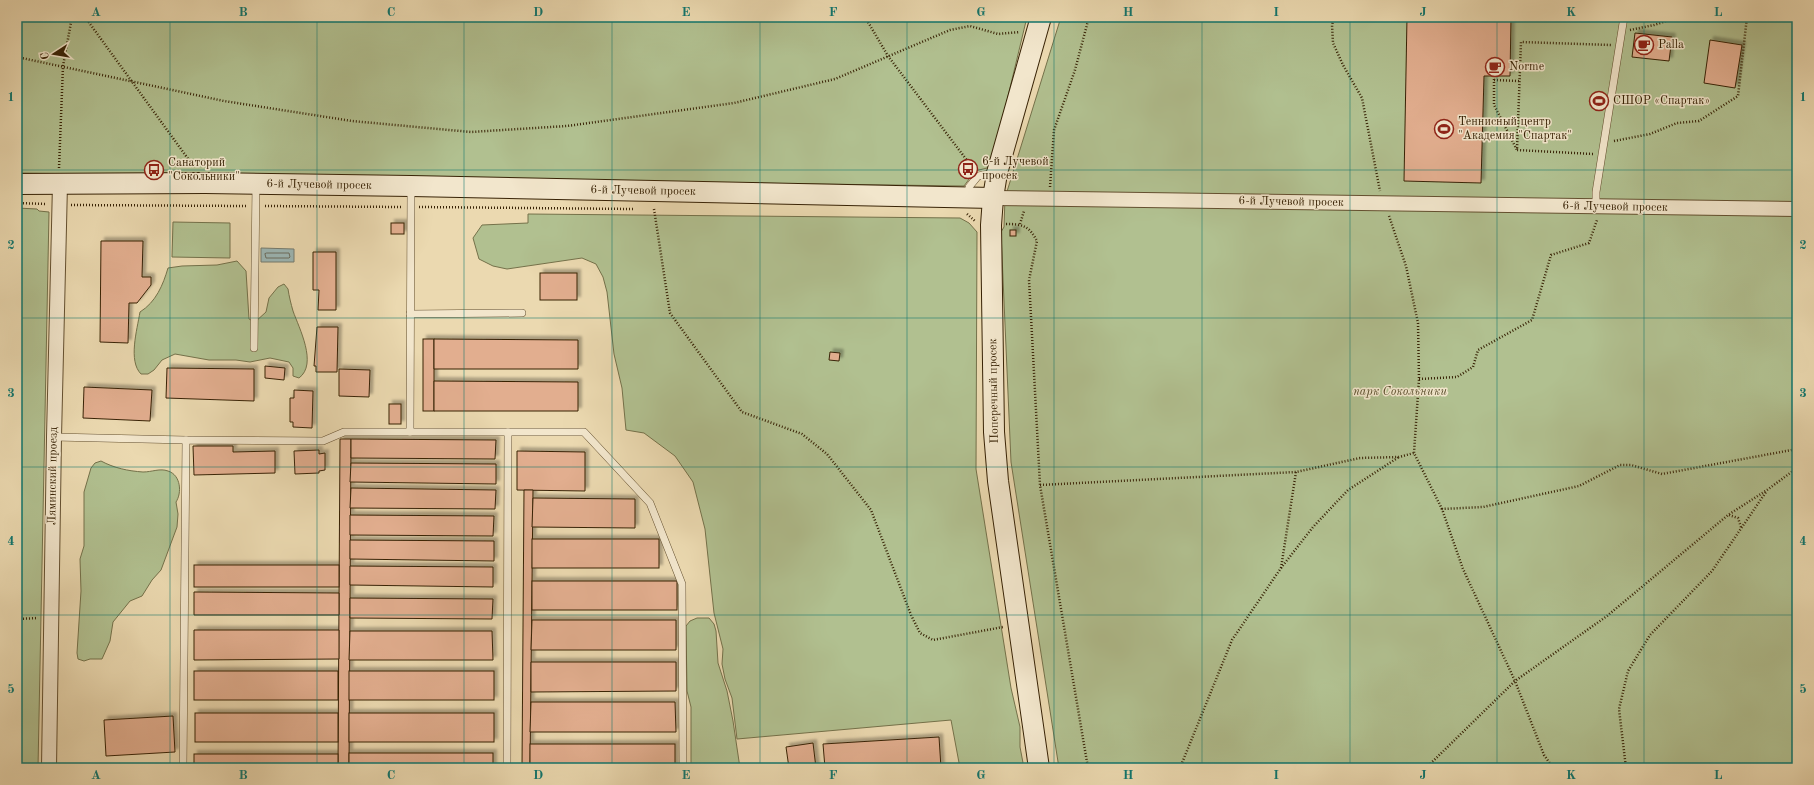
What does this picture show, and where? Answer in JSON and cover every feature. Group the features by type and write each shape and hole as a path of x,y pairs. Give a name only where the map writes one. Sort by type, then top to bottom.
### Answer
{"street":[{"name":"Поперечный просек","path":"1039,768 998,481 994,432 991,225 997,173 1041,17"},
{"name":"6-й Лучевой просек","path":"17,184 205,183 411,186 966,204 993,198 1383,203 1596,213 1797,209"},
{"name":"Ляминский проезд","path":"49,768 54,437 60,184"}],"lane":[{"path":"1596,213 1596,192 1624,17"},
{"path":"966,204 969,187 978,176 991,172 997,173"},
{"path":"254,348 256,184"},
{"path":"410,432 411,186"},
{"path":"410,314 522,313"},
{"path":"54,437 323,441 344,432 584,432 650,503 682,584 683,768"},
{"path":"507,768 508,432"},
{"path":"183,768 186,440"}],"path":[{"path":"60,184 63,66 72,17"},
{"path":"85,17 133,81 205,183"},
{"path":"865,17 888,56 972,167"},
{"path":"1050,199 1054,130 1075,70 1090,17"},
{"path":"1334,17 1332,25 1333,43 1362,98 1383,203"},
{"path":"1622,31 1654,26 1678,17"},
{"path":"1604,143 1650,134 1677,123 1699,120 1738,96 1747,17"},
{"path":"17,57 224,101 344,119 471,132 567,126 734,103 835,79 950,30 970,26 998,34 1024,32"},
{"path":"1517,150 1521,42 1620,45"},
{"path":"1494,76 1494,105 1517,150"},
{"path":"1494,80 1519,81"},
{"path":"1517,150 1602,154"},
{"path":"17,203 638,209"},
{"path":"966,204 980,226"},
{"path":"646,209 662,209"},
{"path":"654,209 670,313 742,412 802,434 826,454 871,510 911,616 920,633 933,640 1004,627"},
{"path":"1020,224 1024,213"},
{"path":"1418,379 1457,377 1473,367 1478,350 1532,320 1551,255 1589,243 1596,213"},
{"path":"1389,217 1406,266 1418,323 1418,379 1414,453 1442,509 1463,569 1515,681 1544,755 1553,768"},
{"path":"1000,225 1020,224 1032,231 1037,241 1037,248 1030,280 1030,298 1040,485 1088,768"},
{"path":"1442,509 1483,506 1579,486 1620,465 1631,465 1662,474 1797,449"},
{"path":"1040,485 1296,472 1360,458 1399,457 1414,453"},
{"path":"1180,768 1232,640 1281,568 1313,527 1348,490 1399,457"},
{"path":"1426,768 1515,681 1606,616 1728,515 1767,490 1797,468"},
{"path":"1281,568 1296,472"},
{"path":"1626,768 1619,709 1628,671 1650,635 1712,571 1767,490"},
{"path":"1728,515 1738,518 1741,528"},
{"path":"17,619 51,619"}],"green space":[{"path":"17,17 1027,17 991,167 975,171 964,186 17,173"},
{"name":"парк Сокольники","path":"1061,17 1797,17 1797,768 1059,768 1011,462 1001,232 1004,227 1005,198"},
{"path":"17,208 37,209 39,211 49,212 38,768 17,768"},
{"path":"528,214 960,218 969,223 977,232 976,469 1011,688 1020,727 1020,747 1024,768 960,768 951,720 737,739 732,698 725,679 722,664 723,649 714,613 705,529 693,482 675,456 644,433 626,430 622,388 614,354 607,292 603,277 596,264 582,258 507,269 493,266 479,259 473,238 482,225 528,223"},
{"path":"173,222 230,223 230,258 172,257"},
{"path":"237,261 246,271 249,319 255,322 266,312 269,298 278,287 284,284 288,289 293,311 303,336 307,355 307,364 304,372 299,378 293,376 293,368 289,362 270,358 250,362 236,360 209,360 175,354 162,360 154,370 148,374 141,374 137,368 134,353 140,312 155,298 164,281 168,268 217,265"},
{"path":"101,461 132,471 143,472 162,470 168,471 176,476 180,489 176,502 178,514 177,527 161,570 152,580 142,596 130,601 113,622 110,641 102,659 90,659 84,661 78,659 77,653 81,591 80,559 84,546 84,492 91,468 95,463"},
{"path":"697,618 709,618 714,624 716,631 718,663 727,691 740,768 691,768 691,707 687,691 686,626 690,621"}],"water":[{"path":"261,248 294,249 294,262 261,262"}],"building":[{"name":"Теннисный центр \"Академия \"Спартак\"","path":"1407,17 1511,17 1510,76 1484,76 1481,183 1404,181"},
{"path":"1635,33 1672,37 1669,61 1632,57"},
{"path":"1710,40 1742,45 1735,88 1704,83"},
{"path":"391,223 404,223 404,234 391,234"},
{"path":"1010,230 1016,230 1016,236 1010,236"},
{"path":"101,241 143,241 142,277 151,277 151,285 137,303 129,303 128,343 100,342"},
{"path":"313,252 336,252 336,310 318,310 319,290 313,290"},
{"path":"540,273 577,273 577,300 540,300"},
{"path":"317,327 338,327 337,372 316,372 316,366 314,366"},
{"path":"423,339 434,339 434,411 423,411"},
{"path":"434,339 578,340 578,369 434,369"},
{"path":"830,352 840,353 839,361 829,360"},
{"path":"265,366 285,368 284,380 265,378"},
{"path":"167,368 254,369 254,401 166,398"},
{"path":"339,369 370,370 369,397 339,396"},
{"path":"434,381 578,382 578,411 434,411"},
{"path":"84,387 152,390 150,421 83,418"},
{"path":"294,390 313,391 312,428 293,427 293,422 290,422 290,398 294,398"},
{"path":"389,404 401,404 401,424 389,424"},
{"path":"340,439 351,439 349,768 338,768"},
{"path":"351,439 496,440 495,459 351,458"},
{"path":"193,446 233,446 233,452 275,451 275,473 194,475"},
{"path":"319,450 319,454 325,453 325,470 319,471 319,473 295,474 294,451"},
{"path":"517,451 585,452 585,491 517,490"},
{"path":"351,463 496,464 496,484 350,482"},
{"path":"351,488 496,490 495,509 350,508"},
{"path":"524,490 533,490 530,768 522,768"},
{"path":"533,498 635,499 635,528 532,527"},
{"path":"350,515 494,516 493,536 350,535"},
{"path":"532,539 659,539 659,568 532,568"},
{"path":"350,540 494,541 494,561 350,559"},
{"path":"194,565 339,565 339,587 194,587"},
{"path":"350,566 493,567 493,587 350,585"},
{"path":"532,581 677,581 677,610 532,610"},
{"path":"194,592 339,593 339,615 194,615"},
{"path":"350,598 493,599 492,619 350,618"},
{"path":"532,620 676,620 676,650 531,650"},
{"path":"194,630 339,630 339,659 194,660"},
{"path":"350,631 492,631 493,660 349,660"},
{"path":"531,662 676,662 676,691 531,692"},
{"path":"194,671 338,671 338,700 194,700"},
{"path":"349,671 494,671 494,700 349,700"},
{"path":"531,702 675,702 676,732 530,732"},
{"path":"195,713 338,713 338,742 195,742"},
{"path":"349,713 494,713 494,742 349,742"},
{"path":"173,716 175,752 106,756 104,720"},
{"path":"939,737 941,768 825,768 823,744"},
{"path":"813,743 816,768 789,768 786,747"},
{"path":"530,744 675,744 675,768 530,768"},
{"path":"349,753 493,753 493,768 349,768"},
{"path":"194,754 338,754 338,768 194,768"}],"place":[{"name":"Palla","path":"1644,45"},
{"name":"Norme","path":"1495,67"},
{"name":"СШОР «Спартак»","path":"1599,101"},
{"name":"Теннисный центр \"Академия \"Спартак\"","path":"1444,129"},
{"name":"6-й Лучевой просек","path":"968,169"},
{"name":"Санаторий \"Сокольники\"","path":"154,170"}]}
